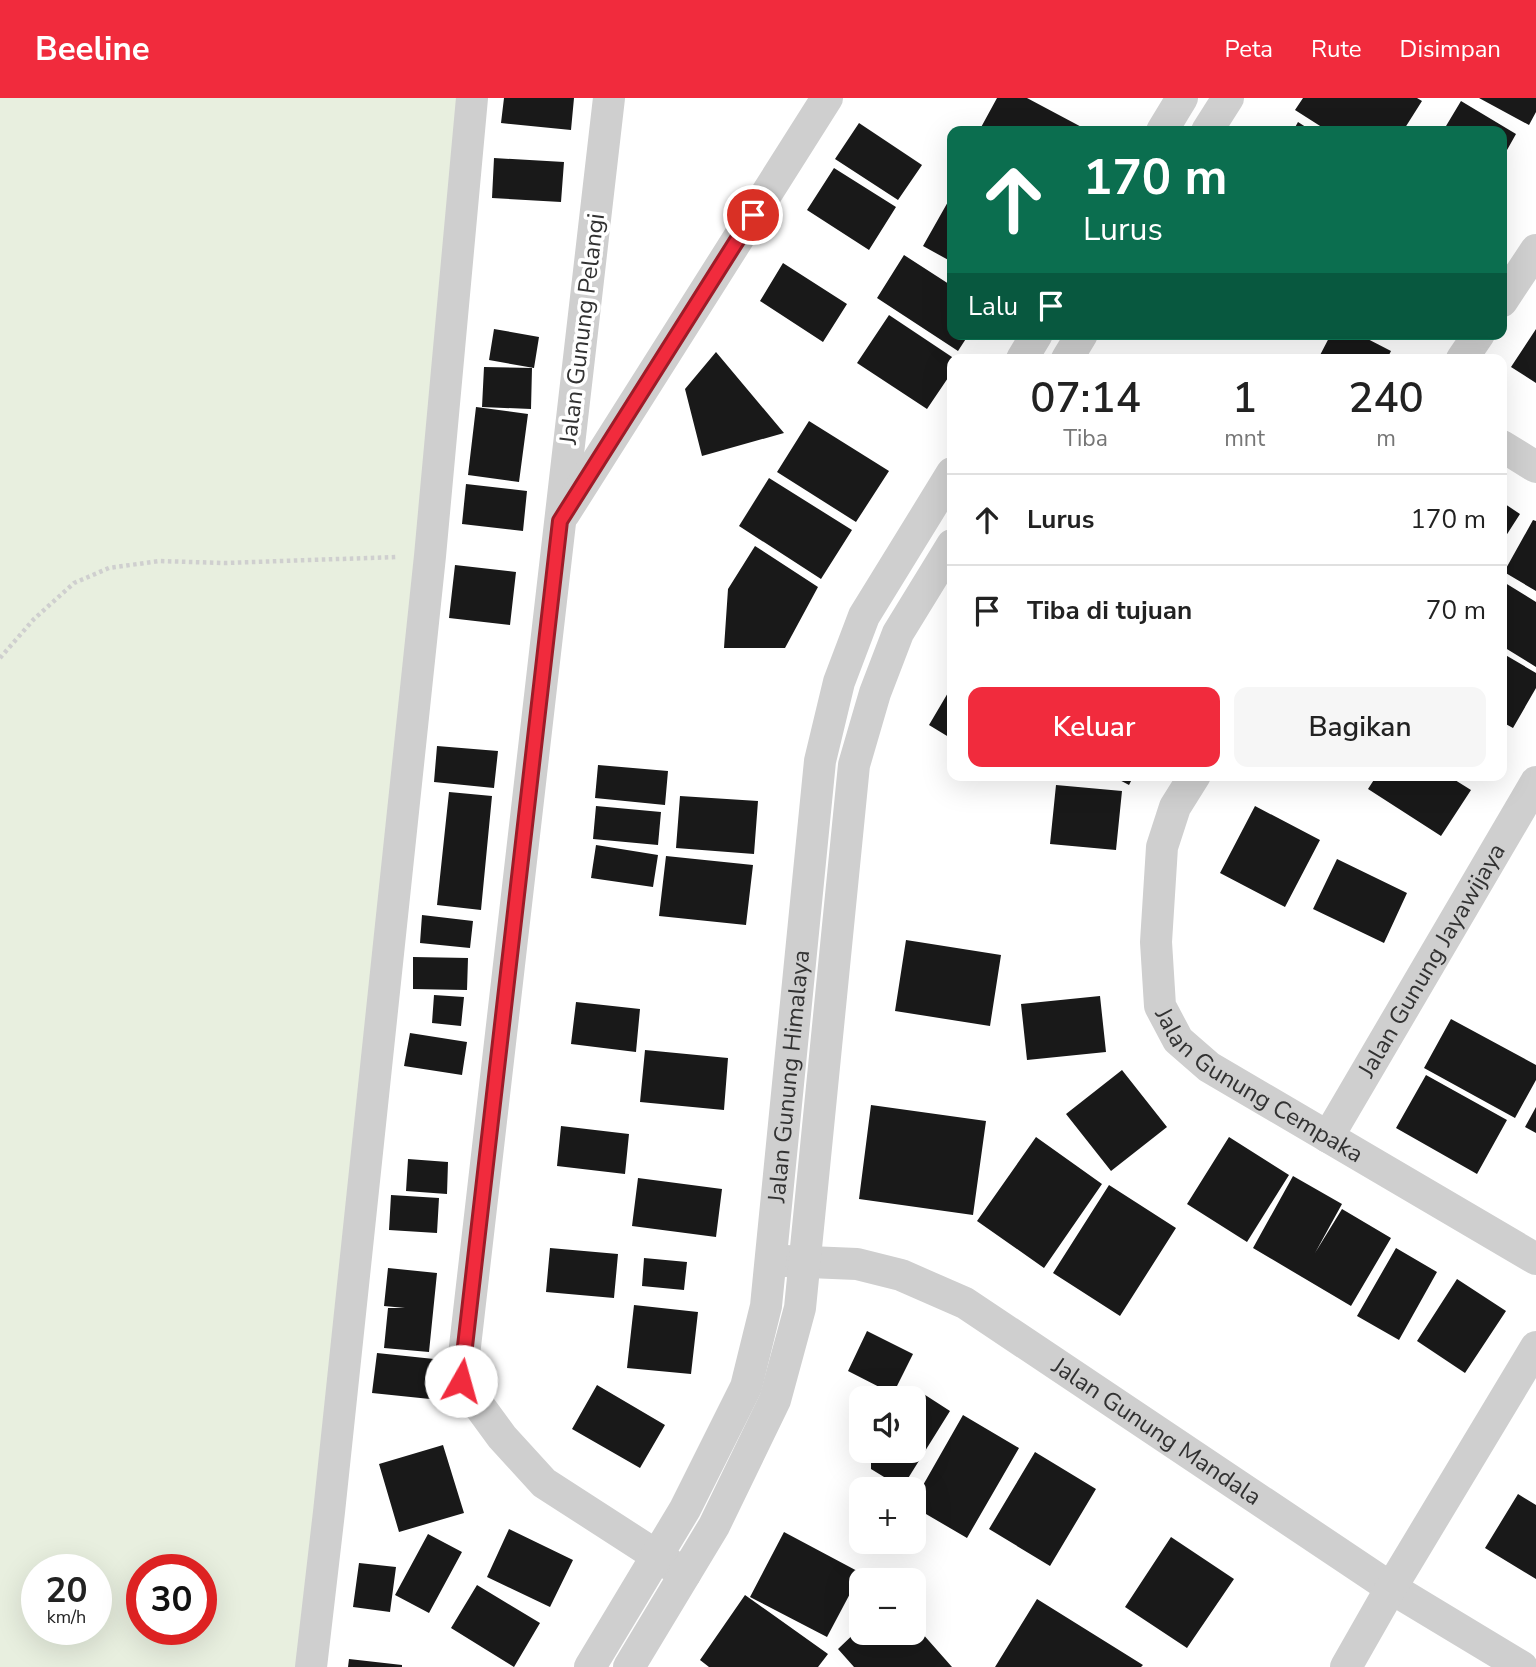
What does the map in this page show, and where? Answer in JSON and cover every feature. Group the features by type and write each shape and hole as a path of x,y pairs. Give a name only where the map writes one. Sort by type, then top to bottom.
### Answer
{"street":[{"path":"311,1667 430,556 472,98"},
{"name":"Jalan Gunung Pelangi","path":"609,98 461,1381 502,1437 544,1483 685,1574"},
{"path":"560,521 827,98"},
{"path":"1165,126 1182,98"},
{"path":"1210,126 1228,98"},
{"path":"1507,294 1536,250"},
{"path":"1507,449 1536,467"},
{"name":"Jalan Gunung Himalaya","path":"590,1667 685,1509 746,1387 766,1306 820,761 839,682 864,616 947,481"},
{"name":"Jalan Gunung Himalaya","path":"629,1667 714,1526 775,1400 800,1308 854,765 875,692 898,633 947,553"},
{"name":"Jalan Gunung Cempaka","path":"1191,781 1175,807 1162,847 1156,942 1160,1006 1178,1040 1209,1067 1536,1259"},
{"name":"Jalan Gunung Jayawijaya","path":"1328,1137 1536,782"},
{"name":"Jalan Gunung Mandala","path":"770,1261 857,1264 901,1275 965,1303 1391,1588 1522,1667"},
{"path":"1346,1667 1536,1347"}],"path":[{"path":"0,658 34,619 74,583 109,568 159,561 224,562 430,556"}],"green space":[{"path":"0,98 480,98 322,1667 0,1667"}],"building":[{"path":"504,98 574,98 571,130 501,123"},
{"path":"997,98 1027,98 1080,126 982,126"},
{"path":"1303,98 1417,98 1422,101 1406,126 1320,126 1295,110"},
{"path":"1479,98 1536,98 1536,112 1529,125"},
{"path":"1461,101 1503,126 1446,126"},
{"path":"859,123 922,165 898,200 835,159"},
{"path":"1507,129 1516,134 1507,150"},
{"path":"494,158 564,162 561,202 492,198"},
{"path":"834,168 896,207 869,250 807,210"},
{"path":"947,204 947,259 923,246"},
{"path":"904,255 947,283 947,340 965,340 958,351 877,298"},
{"path":"783,263 847,304 823,342 760,301"},
{"path":"889,315 948,354 947,379 927,409 857,363"},
{"path":"494,329 539,337 534,368 489,360"},
{"path":"1536,329 1536,383 1511,367"},
{"path":"1328,340 1370,340 1391,351 1390,354 1321,354"},
{"path":"716,352 784,433 702,456 685,389"},
{"path":"484,367 532,368 531,409 482,407"},
{"path":"476,407 528,414 519,482 468,475"},
{"path":"809,421 889,471 856,522 777,472"},
{"path":"769,478 852,530 821,579 739,526"},
{"path":"466,484 527,491 523,531 462,524"},
{"path":"1507,505 1520,514 1507,534"},
{"path":"1533,520 1536,521 1536,591 1507,574 1507,567"},
{"path":"755,546 818,587 785,648 724,648 728,589"},
{"path":"455,565 516,572 510,625 449,618"},
{"path":"1507,584 1536,602 1536,667 1507,649"},
{"path":"1507,656 1536,673 1536,688 1513,728 1507,725"},
{"path":"947,694 947,736 929,725"},
{"path":"437,746 498,751 494,788 434,782"},
{"path":"598,765 668,771 665,805 595,798"},
{"path":"1373,781 1457,781 1471,790 1441,836 1368,789"},
{"path":"1056,785 1122,791 1116,850 1050,844"},
{"path":"449,792 492,796 481,910 437,905"},
{"path":"680,796 758,801 754,854 676,848"},
{"path":"596,806 661,812 658,845 593,839"},
{"path":"1255,806 1320,840 1285,907 1220,873"},
{"path":"596,845 658,855 653,887 591,878"},
{"path":"666,856 753,865 746,925 659,916"},
{"path":"1337,859 1407,893 1384,943 1313,909"},
{"path":"422,915 473,921 470,948 420,943"},
{"path":"906,940 1001,955 990,1026 895,1011"},
{"path":"413,957 468,958 467,990 413,989"},
{"path":"434,995 464,997 461,1026 432,1023"},
{"path":"1100,996 1106,1052 1027,1060 1021,1004"},
{"path":"576,1002 640,1009 636,1052 571,1044"},
{"path":"1451,1019 1536,1065 1536,1080 1515,1118 1424,1068"},
{"path":"410,1033 467,1042 462,1075 404,1066"},
{"path":"645,1050 728,1058 724,1110 640,1102"},
{"path":"1122,1070 1167,1127 1111,1171 1066,1114"},
{"path":"1426,1075 1507,1120 1477,1174 1396,1128"},
{"path":"871,1105 986,1121 973,1215 859,1199"},
{"path":"1536,1107 1536,1133 1525,1127"},
{"path":"561,1126 629,1134 625,1174 557,1166"},
{"path":"1036,1137 1102,1184 1044,1268 977,1221"},
{"path":"1229,1137 1289,1175 1247,1242 1187,1204"},
{"path":"408,1159 448,1162 447,1194 406,1191"},
{"path":"1293,1176 1342,1204 1315,1253 1342,1209 1391,1238 1351,1306 1253,1248"},
{"path":"638,1178 722,1189 716,1237 632,1226"},
{"path":"1109,1185 1176,1228 1120,1316 1053,1273"},
{"path":"391,1195 439,1198 437,1233 389,1230"},
{"path":"550,1248 618,1254 614,1298 546,1292"},
{"path":"1396,1248 1437,1272 1399,1340 1357,1316"},
{"path":"644,1258 687,1262 684,1290 642,1286"},
{"path":"388,1268 437,1273 429,1352 384,1348 388,1308 405,1308 384,1306"},
{"path":"1457,1279 1506,1311 1465,1373 1417,1341"},
{"path":"634,1305 698,1312 691,1374 627,1368"},
{"path":"867,1331 913,1354 897,1386 877,1386 848,1371"},
{"path":"377,1353 434,1359 430,1399 372,1393"},
{"path":"597,1385 665,1425 640,1468 572,1429"},
{"path":"926,1396 950,1411 926,1450"},
{"path":"963,1415 1019,1448 967,1538 926,1514 926,1480"},
{"path":"443,1445 464,1513 399,1532 379,1464"},
{"path":"1035,1452 1096,1489 1050,1566 989,1529"},
{"path":"871,1463 918,1463 909,1477 884,1477 871,1469"},
{"path":"1518,1494 1536,1505 1536,1579 1485,1548"},
{"path":"509,1529 573,1560 550,1607 487,1577"},
{"path":"784,1532 852,1568 849,1568 849,1596 827,1637 750,1597"},
{"path":"428,1534 462,1552 429,1613 395,1595"},
{"path":"1171,1537 1234,1579 1187,1648 1125,1607"},
{"path":"359,1563 396,1567 390,1612 353,1607"},
{"path":"477,1585 540,1623 514,1667 451,1628"},
{"path":"745,1595 828,1654 818,1667 709,1667 700,1660"},
{"path":"1037,1599 1143,1665 995,1667"},
{"path":"849,1638 849,1645 926,1645 926,1638 952,1667 854,1667 838,1649"},
{"path":"349,1659 402,1665 402,1667 348,1667"}],"route":[{"path":"461,1381 560,521 753,215"}]}
